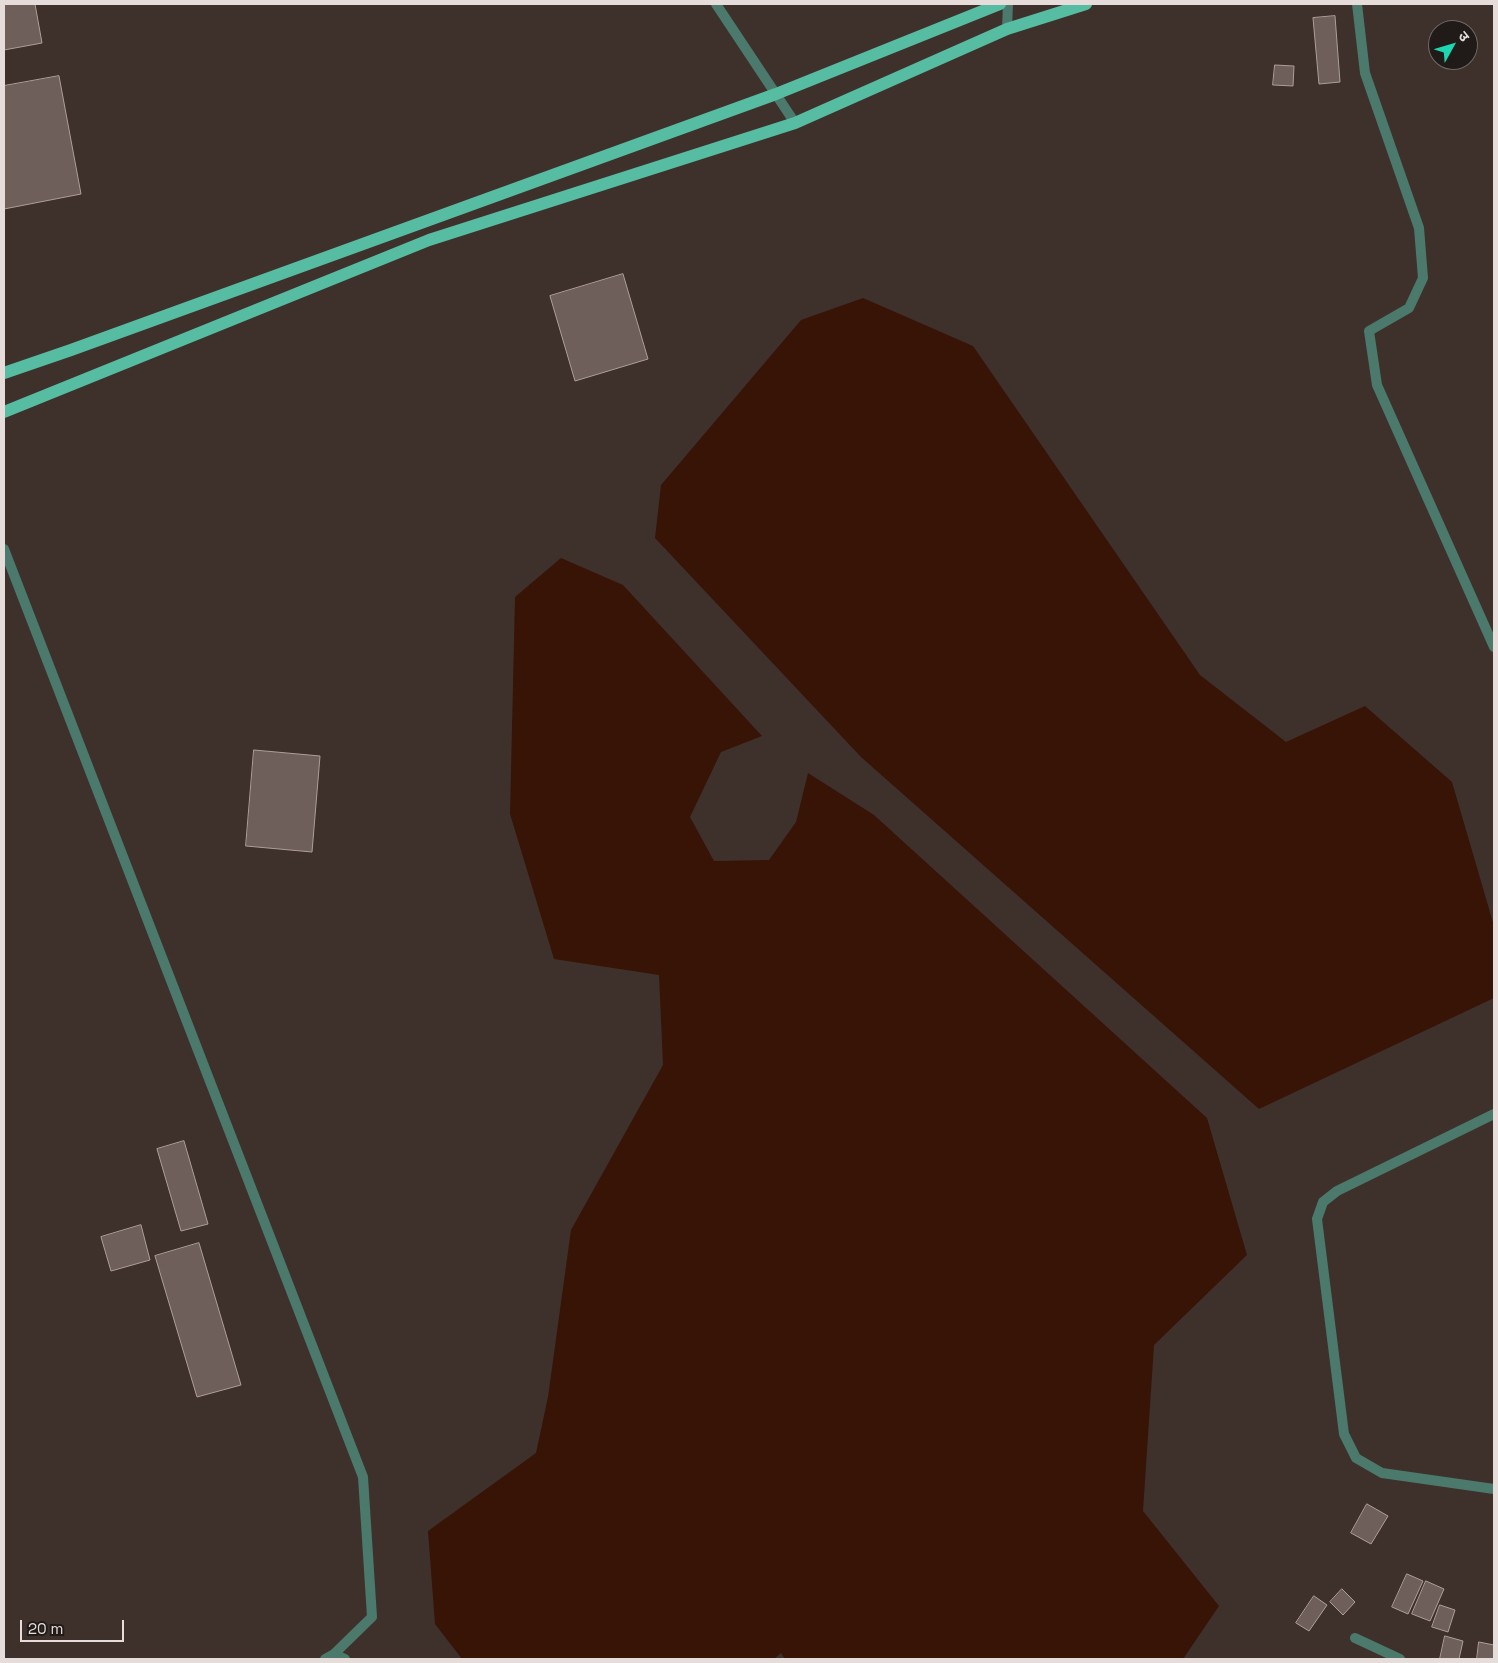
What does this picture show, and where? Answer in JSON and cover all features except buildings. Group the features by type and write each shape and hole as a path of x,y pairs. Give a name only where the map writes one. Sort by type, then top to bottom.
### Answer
{"main road":[{"path":"4,373 776,94 1000,4"},
{"path":"4,412 429,240 795,123 1008,29 1086,4"}],"street":[{"path":"716,4 795,123"},
{"path":"1008,4 1008,29"},
{"path":"1357,4 1365,73 1419,228 1423,278 1409,308 1369,331 1377,385 1494,647"},
{"path":"4,550 363,1477 372,1617 329,1657"},
{"path":"1494,1114 1337,1191 1323,1202 1317,1219 1344,1434 1356,1458 1382,1473 1494,1489"},
{"path":"1355,1638 1400,1659"},
{"path":"329,1657 345,1659"}],"shaded area":[{"path":"863,298 973,346 1200,675 1286,742 1365,706 1452,782 1494,926 1494,998 1259,1109 861,757 655,538 661,485 801,320"},
{"path":"561,558 623,585 762,736 721,752 690,817 714,861 769,860 796,822 808,773 874,815 1207,1118 1247,1255 1154,1345 1143,1511 1219,1606 1183,1659 785,1659 781,1653 774,1659 462,1659 435,1624 428,1531 536,1453 548,1397 571,1230 663,1065 659,975 554,959 510,814 515,597"}]}
